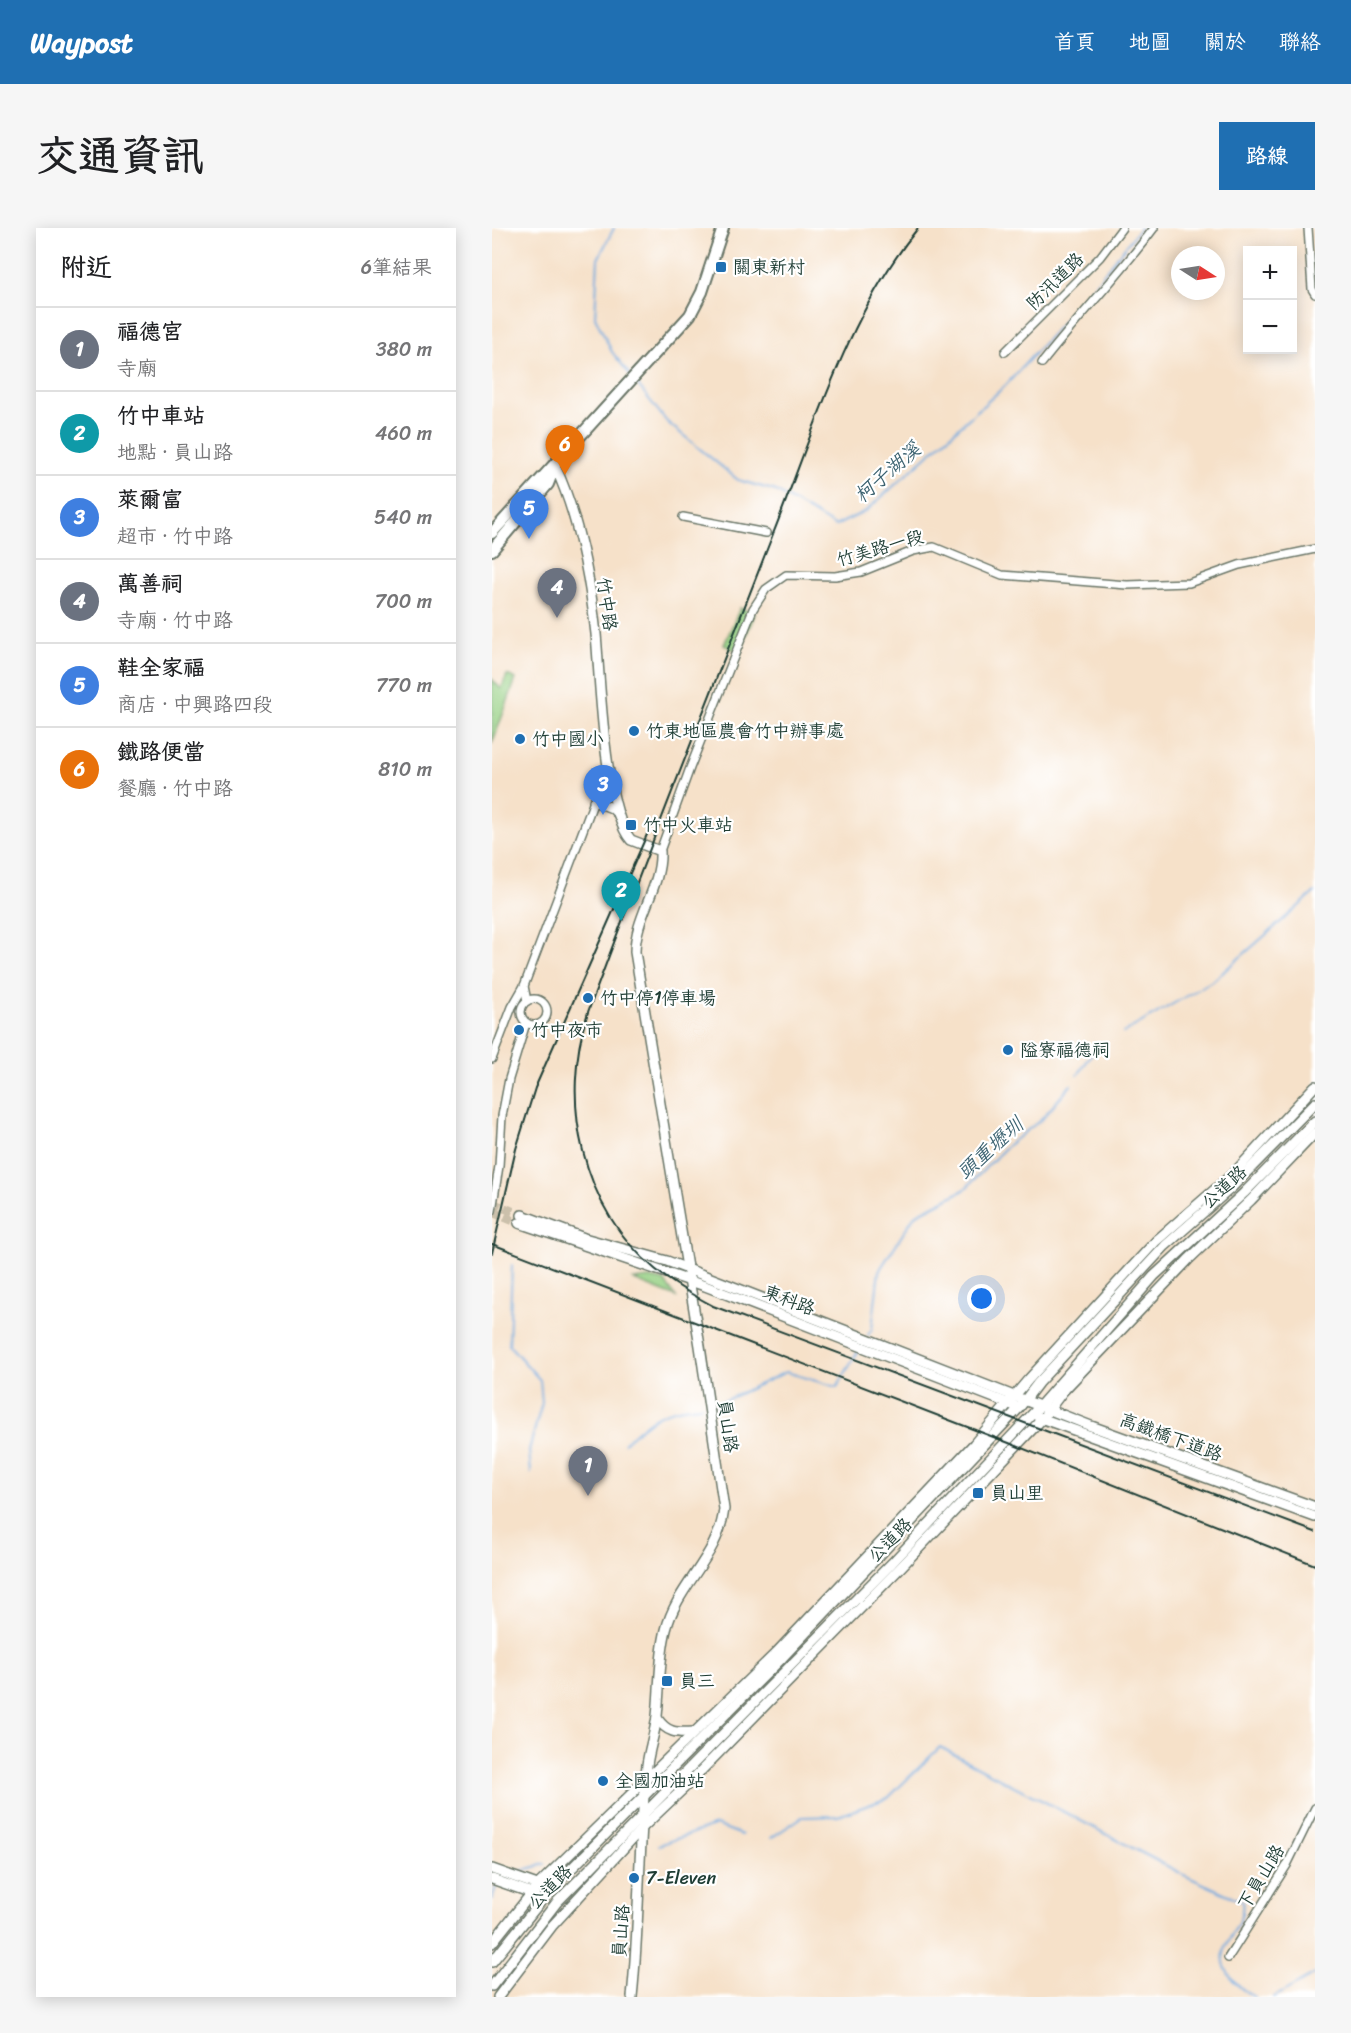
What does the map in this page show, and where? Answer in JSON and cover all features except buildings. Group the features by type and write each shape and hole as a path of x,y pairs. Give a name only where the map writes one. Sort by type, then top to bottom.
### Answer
{"main road":[{"path":"492,534 542,476 555,466 690,315 702,292 723,228"},
{"path":"492,550 548,484 555,466"}],"street":[{"name":"防汛道路","path":"1005,352 1100,257 1122,228"},
{"path":"1042,363 1062,337 1109,286 1154,228"},
{"path":"1308,228 1312,289 1315,294"},
{"name":"竹中路","path":"555,466 565,488 582,550 596,633 599,697 616,812 631,840 660,851"},
{"path":"683,517 766,533"},
{"name":"竹美路一段","path":"660,851 753,609 766,589 779,578 794,574 835,576 861,572 913,551 934,547 1002,574 1127,585 1173,585 1189,583 1239,565 1315,549"},
{"path":"492,1059 512,1006 524,986 594,801 612,786"},
{"path":"594,801 612,807 616,812"},
{"name":"員山路","path":"632,1997 639,1922 646,1782 657,1718 665,1631 672,1610 716,1542 722,1526 724,1509 635,952 638,927 659,866 660,851"},
{"path":"524,986 527,1001"},
{"path":"534,999 541,1001 547,1012 542,1023 534,1026 526,1023 520,1012 527,1001 534,999"},
{"path":"492,1211 500,1166 502,1116 509,1079 526,1023"},
{"name":"公道路","path":"492,1962 547,1894 780,1655 978,1446 1156,1241 1235,1172 1315,1086"},
{"name":"公道路","path":"1017,1400 1165,1246 1232,1187 1315,1103"},
{"name":"公道路","path":"498,1997 573,1903 1000,1455 1032,1415 1154,1276 1244,1193 1315,1121"},
{"name":"公道路","path":"492,1986 560,1899 1000,1455 1042,1419 1064,1391 1118,1334 1315,1133"},
{"name":"東科路","path":"851,1336 686,1268 521,1219 851,1336 1017,1400"},
{"name":"公道路","path":"978,1446 1019,1408 1017,1400"},
{"name":"高鐵橋下道路","path":"1017,1400 1040,1406 1315,1507"},
{"path":"1019,1408 1042,1419"},
{"name":"高鐵橋下道路","path":"1042,1419 1315,1516"},
{"name":"公道路","path":"492,1943 534,1889 646,1782 693,1732 780,1655"},
{"path":"657,1718 666,1730 676,1733 693,1732"},
{"name":"下員山路","path":"1228,1958 1287,1864 1315,1808"},
{"path":"492,1869 534,1889 573,1903"},
{"path":"492,1879 534,1889"}],"green space":[{"path":"740,608 755,614 739,652 724,645"},
{"path":"507,675 516,679 492,744 492,679 501,689"},
{"path":"649,1278 664,1281 676,1297 634,1280"}],"waterway":[{"name":"柯子湖溪","path":"614,228 598,259 595,317 612,352 631,376"},
{"name":"柯子湖溪","path":"634,380 667,422 738,480 776,491 835,526 866,511 1006,385 1083,300 1140,228"},
{"name":"頭重壢圳","path":"1123,1033 1214,980 1315,892"},
{"name":"頭重壢圳","path":"1078,1075 1095,1049 1103,1045"},
{"name":"頭重壢圳","path":"868,1335 872,1329 879,1271 915,1215 964,1190 1008,1145 1042,1119 1071,1085"},
{"name":"頭重壢圳","path":"512,1265 509,1345 540,1380 542,1403 529,1450 531,1473"},
{"name":"頭重壢圳","path":"715,1405 786,1372 837,1387 860,1348"},
{"name":"頭重壢圳","path":"624,1443 658,1416 676,1409 701,1406"},
{"path":"771,1838 802,1817 838,1816 888,1798 940,1747 1186,1876 1242,1901 1242,1912 1225,1948 1223,1958 1233,1980 1255,1997"},
{"path":"659,1845 716,1825 742,1835"},
{"path":"521,1871 545,1864"},
{"path":"492,1899 496,1887"},
{"path":"1274,1997 1315,1974"}],"tunnel":[{"path":"492,1203 522,1215"},
{"path":"492,1212 519,1223"}],"railway":[{"path":"918,228 893,262 871,298 834,375 588,1012 580,1046 576,1081 577,1116 583,1151 594,1184 609,1215 630,1244 655,1269 683,1289 713,1306 1315,1532"},
{"path":"492,1253 516,1149 535,1088 649,830"},
{"path":"492,1244 1009,1443 1315,1565"}],"place":[{"name":"關東新村","path":"721,267"},
{"name":"鐵路便當","path":"565,475"},
{"name":"鞋全家福","path":"529,539"},
{"name":"萬善祠","path":"557,618"},
{"name":"竹東地區農會竹中辦事處","path":"634,731"},
{"name":"竹中國小","path":"520,739"},
{"name":"萊爾富","path":"603,815"},
{"name":"竹中火車站","path":"631,825"},
{"name":"竹中車站","path":"621,921"},
{"name":"竹中停1停車場","path":"588,998"},
{"name":"竹中夜市","path":"519,1030"},
{"name":"隘寮福德祠","path":"1008,1050"},
{"name":"員山里","path":"978,1493"},
{"name":"福德宮","path":"588,1496"},
{"name":"員三","path":"667,1681"},
{"name":"全國加油站","path":"603,1781"},
{"name":"7-Eleven","path":"634,1878"}]}
